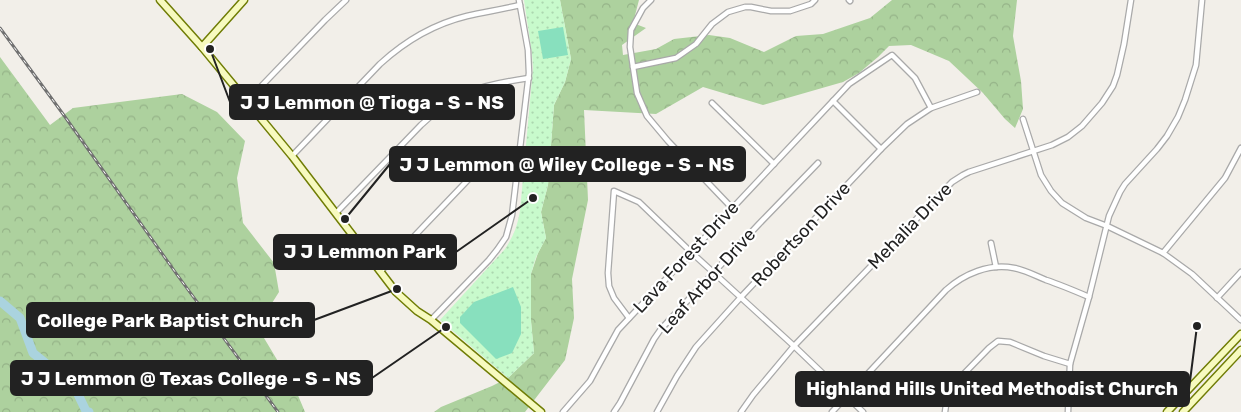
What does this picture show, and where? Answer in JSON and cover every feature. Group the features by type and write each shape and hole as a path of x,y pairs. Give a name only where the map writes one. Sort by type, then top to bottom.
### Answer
{"street":[{"path":"160,0 202,47 292,156 396,292 541,412"},
{"path":"202,47 244,0"},
{"path":"247,101 346,0"},
{"path":"651,0 643,8 631,30 630,47 637,93 647,116 668,141 732,208"},
{"path":"751,7 752,0"},
{"path":"633,67 676,58 696,44 712,24 728,12 745,7 772,11 790,11 811,4 815,0"},
{"name":"Mehalia Drive","path":"741,412 752,395 794,346 952,182 969,172 1052,145 1068,137 1082,126 1102,103 1113,86 1120,65 1130,0"},
{"path":"1068,412 1070,364 1090,297 1109,216 1125,184 1158,149 1178,117 1197,58 1202,0"},
{"path":"292,156 388,56 415,37 458,19 520,3 529,61 529,78 512,215 506,237 489,260 431,320"},
{"name":"Lava Forest Drive","path":"563,412 590,381 618,330 849,84 892,55 915,78 931,108"},
{"path":"336,213 421,125 447,103 475,89 529,78"},
{"name":"Robertson Drive","path":"657,412 690,355 741,297 881,149 907,124 931,108 977,92"},
{"path":"833,101 881,149"},
{"path":"712,103 774,164"},
{"path":"1023,119 1038,168 1046,183 1062,203 1086,218 1163,253 1192,274 1241,320"},
{"path":"1163,253 1225,178 1241,148"},
{"path":"381,271 486,161 503,152 520,152"},
{"name":"Leaf Arbor Drive","path":"614,412 654,339 670,319 818,162"},
{"path":"629,318 614,298 609,286 608,273 614,191 639,202 863,412"},
{"path":"991,243 996,267"},
{"path":"832,412 846,395 955,282 976,271 996,267 1014,268 1090,297"},
{"path":"1218,298 1241,272"},
{"path":"1167,412 1241,334"},
{"path":"945,412 947,398 953,385 988,348 998,341 1010,342 1070,364"},
{"path":"1182,412 1241,350"},
{"path":"1068,394 1114,397"}],"green space":[{"path":"524,0 560,0 571,59 565,82 554,105 548,185 541,212 546,238 536,257 531,274 531,321 534,353 508,378 440,320 505,249 518,222 533,68"},
{"path":"560,0 639,0 633,23 646,28 622,45 623,55 656,49 674,39 709,35 730,38 764,52 796,36 823,34 870,18 892,0 1017,0 1013,36 1021,81 1023,109 1015,128 983,93 949,61 911,45 889,46 859,73 843,82 763,105 703,87 656,114 584,110 588,200 572,279 574,318 565,360 525,412 434,412 441,407 508,378 534,353 531,321 531,274 538,253 546,238 541,212 548,185 554,105 565,82 571,59"},
{"path":"563,27 568,55 543,59 538,31"},
{"path":"0,57 50,125 73,108 182,94 217,112 245,141 237,178 243,223 274,263 279,292 260,322 261,333 297,393 305,412 0,412"},
{"path":"513,287 521,307 521,334 512,353 496,359 460,323 460,317 474,302"}],"waterway":[{"path":"0,301 20,318 33,353 74,386 86,411 89,412"}],"railway":[{"path":"0,28 278,412"}],"place":[{"name":"J J Lemmon @ Tioga - S - NS","path":"210,49"},
{"name":"J J Lemmon Park","path":"533,198"},
{"name":"J J Lemmon @ Wiley College - S - NS","path":"345,219"},
{"name":"College Park Baptist Church","path":"397,289"},
{"name":"Highland Hills United Methodist Church","path":"1197,326"},
{"name":"J J Lemmon @ Texas College - S - NS","path":"446,327"}]}
